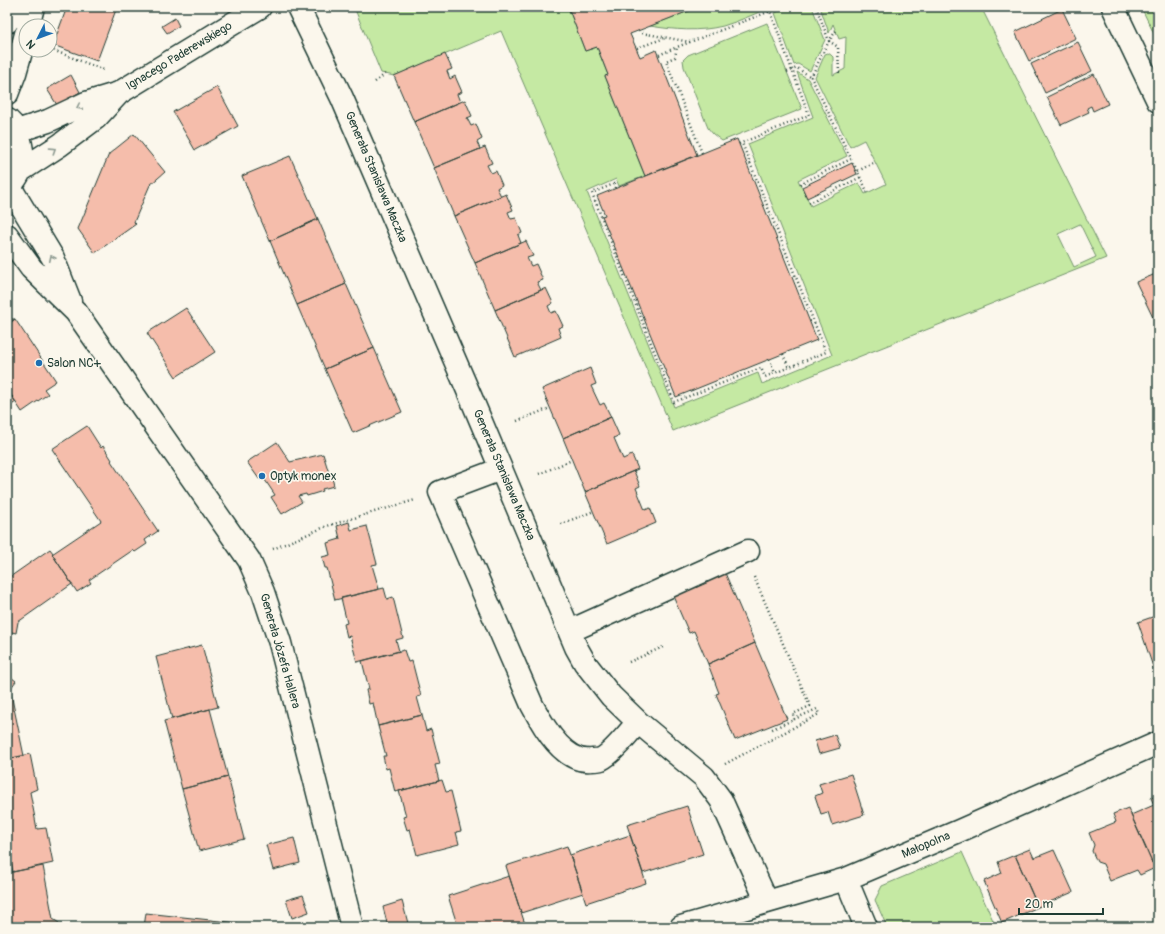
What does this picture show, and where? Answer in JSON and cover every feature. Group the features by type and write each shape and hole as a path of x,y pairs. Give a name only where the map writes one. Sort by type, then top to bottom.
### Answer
{"street":[{"path":"7,22 14,7"},
{"path":"30,18 33,7"},
{"name":"Ignacego Paderewskiego","path":"12,125 48,121 86,103 119,93 260,7"},
{"name":"Generała Stanisława Maczka","path":"298,7 342,98 576,647 585,663 611,696 638,722 704,777 722,800 767,902"},
{"path":"1113,7 1157,95"},
{"path":"7,94 19,58"},
{"name":"Ignacego Paderewskiego","path":"12,183 96,118 119,93"},
{"path":"12,125 21,145 22,161 12,183"},
{"name":"Generała Józefa Hallera","path":"12,183 53,258 72,307"},
{"name":"Generała Józefa Hallera","path":"7,235 32,268 72,307 249,560 263,592 280,643 352,927"},
{"path":"501,469 440,492 532,705 544,727 558,744 569,755 584,762 601,759 611,751 638,722"},
{"path":"570,630 748,550"},
{"name":"Małopolna","path":"684,927 846,879 959,832 1158,743"},
{"path":"846,879 866,927"}],"path":[{"path":"659,55 781,7"},
{"path":"816,7 829,41 838,47 839,73"},
{"path":"739,144 809,115 770,11"},
{"path":"811,77 829,41 836,31"},
{"path":"642,33 690,42"},
{"path":"636,48 665,37"},
{"path":"677,47 675,57 666,61 702,153"},
{"path":"58,52 111,73"},
{"path":"787,72 797,68 811,77 868,193"},
{"path":"375,82 385,74"},
{"path":"615,188 614,184 592,193 674,402 761,368 765,377 826,352 817,335 798,282 764,203 763,194 742,143"},
{"path":"800,184 851,159"},
{"path":"858,171 875,162"},
{"path":"809,203 861,177"},
{"path":"783,255 787,254"},
{"path":"783,354 789,368"},
{"path":"769,359 775,373"},
{"path":"517,422 550,408"},
{"path":"539,474 572,460"},
{"path":"249,560 327,526 440,492"},
{"path":"561,524 594,511"},
{"path":"754,576 810,706 792,714 794,719"},
{"path":"628,662 663,647"},
{"path":"724,764 819,714 817,709 770,730"}],"green space":[{"path":"354,7 568,7 585,51 597,47 608,75 605,76 645,176 619,186 616,179 587,192 674,407 758,373 762,384 832,355 748,144 813,117 797,72 808,79 847,156 798,180 811,206 859,183 865,194 886,184 864,140 850,147 815,77 825,54 828,53 833,57 833,75 845,69 846,37 839,39 833,24 829,33 820,7 981,7 1106,258 673,431 501,31 394,76 381,73","holes":["1080,224 1096,257 1074,267 1058,234"]},
{"path":"699,7 772,7 736,22 714,28 686,30 650,26"},
{"path":"789,7 812,7 825,40 810,71 798,64 794,65 775,13"},
{"path":"1141,7 1158,7 1158,42"},
{"path":"767,23 802,109 722,141 708,128 684,67 683,60 688,55"},
{"path":"962,852 996,927 887,927 875,900 882,886"}],"building":[{"path":"67,7 117,7 97,61 58,47 58,31"},
{"path":"568,7 699,7 630,34 640,57 656,50 697,155 645,176 605,76 608,75 597,47 585,51"},
{"path":"1062,9 1076,38 1029,61 1015,32"},
{"path":"175,18 179,26 167,33 162,26"},
{"path":"1078,42 1092,71 1045,93 1031,64"},
{"path":"445,54 452,69 447,71 450,79 455,76 462,92 457,94 460,102 414,122 394,76"},
{"path":"1094,74 1108,104 1093,111 1091,106 1087,108 1089,112 1061,125 1047,97"},
{"path":"71,75 80,92 57,105 47,89"},
{"path":"217,87 238,126 195,150 173,112"},
{"path":"465,100 472,116 467,118 471,126 476,124 482,139 477,142 480,149 434,168 414,122"},
{"path":"134,134 165,172 150,185 134,222 136,224 95,253 78,229 109,154"},
{"path":"737,139 817,340 676,397 602,216 605,215 597,196"},
{"path":"485,147 492,163 487,165 491,173 496,171 502,185 497,188 501,196 454,216 434,168"},
{"path":"290,156 318,219 270,241 242,176"},
{"path":"852,163 857,174 807,198 802,187"},
{"path":"506,194 513,210 508,212 511,219 516,218 522,233 518,235 521,243 475,263 454,216"},
{"path":"318,219 346,284 297,305 270,241"},
{"path":"526,241 533,256 527,258 531,266 536,264 543,280 537,282 541,290 495,310 475,263"},
{"path":"1158,273 1158,328 1136,282"},
{"path":"346,284 374,348 325,369 297,305"},
{"path":"546,288 553,303 548,306 551,313 556,311 563,326 558,328 561,337 515,357 495,310"},
{"path":"186,308 215,352 176,377 147,333"},
{"path":"7,312 9,319 15,319 7,325"},
{"path":"15,319 56,381 44,389 48,394 22,412 7,389 7,325"},
{"path":"374,348 402,412 353,433 325,369"},
{"path":"590,368 596,384 591,386 600,405 604,403 611,417 563,438 542,389"},
{"path":"7,389 16,402 7,408"},
{"path":"611,417 619,435 614,438 623,459 632,455 638,469 585,492 563,438"},
{"path":"87,426 101,448 103,446 112,460 111,461 158,531 145,540 147,544 135,552 133,550 89,580 91,583 77,592 52,554 101,521 52,449"},
{"path":"277,442 290,462 323,454 329,473 331,473 334,486 322,489 323,491 307,496 306,494 298,496 302,502 282,514 271,497 275,495 263,477 259,479 247,462"},
{"path":"634,471 640,486 636,488 645,510 650,508 656,523 607,544 585,492"},
{"path":"349,522 351,530 367,526 377,564 372,565 379,589 335,600 327,568 325,568 322,557 330,555 327,543 340,539 337,526"},
{"path":"50,549 72,584 18,622 16,633 7,631 7,579"},
{"path":"725,573 755,643 708,664 694,631 689,633 672,594"},
{"path":"384,588 387,599 393,597 403,638 396,640 399,651 357,662 350,636 347,637 344,624 347,623 341,598"},
{"path":"1158,615 1158,679 1157,679 1138,622"},
{"path":"755,643 787,719 735,740 716,694 719,693 708,664"},
{"path":"202,645 218,707 172,719 156,657"},
{"path":"404,650 408,662 412,661 421,696 417,697 422,715 378,726 373,703 369,704 366,690 369,689 362,661"},
{"path":"7,674 16,681 10,689 24,756 7,759"},
{"path":"210,709 228,777 182,789 164,721"},
{"path":"422,715 426,731 431,729 440,764 435,765 439,781 395,792 389,768 386,769 383,756 386,756 378,726"},
{"path":"835,735 840,748 819,754 815,741"},
{"path":"30,754 37,789 30,792 37,829 46,828 53,863 13,872 11,862 7,863 7,759"},
{"path":"851,774 864,815 832,825 828,812 821,814 815,796 822,793 819,784"},
{"path":"228,777 244,839 199,851 182,789"},
{"path":"442,780 446,792 451,791 461,831 456,832 459,844 417,855 410,829 407,830 403,817 406,816 399,791"},
{"path":"1158,795 1158,860 1152,863 1131,815 1154,805 1151,798"},
{"path":"687,806 703,854 643,873 627,825"},
{"path":"1128,808 1155,868 1140,875 1137,870 1110,881 1103,864 1097,862 1092,851 1094,845 1089,833 1116,822 1113,814"},
{"path":"630,835 646,883 586,903 570,855"},
{"path":"294,838 300,863 273,870 266,845"},
{"path":"567,846 583,893 521,913 506,866"},
{"path":"1030,849 1034,858 1054,850 1073,892 1038,907 1015,855"},
{"path":"1015,855 1038,907 1002,923 984,881 1002,873 998,862"},
{"path":"43,866 53,919 62,925 61,927 11,927 7,905 7,873"},
{"path":"509,876 525,924 516,927 458,927 448,896"},
{"path":"303,895 309,912 292,918 286,900"},
{"path":"402,901 409,927 388,927 383,907"},
{"path":"146,913 238,923 237,927 144,927"}],"place":[{"name":"Salon NC+","path":"39,363"},
{"name":"Optyk monex","path":"262,476"}]}
